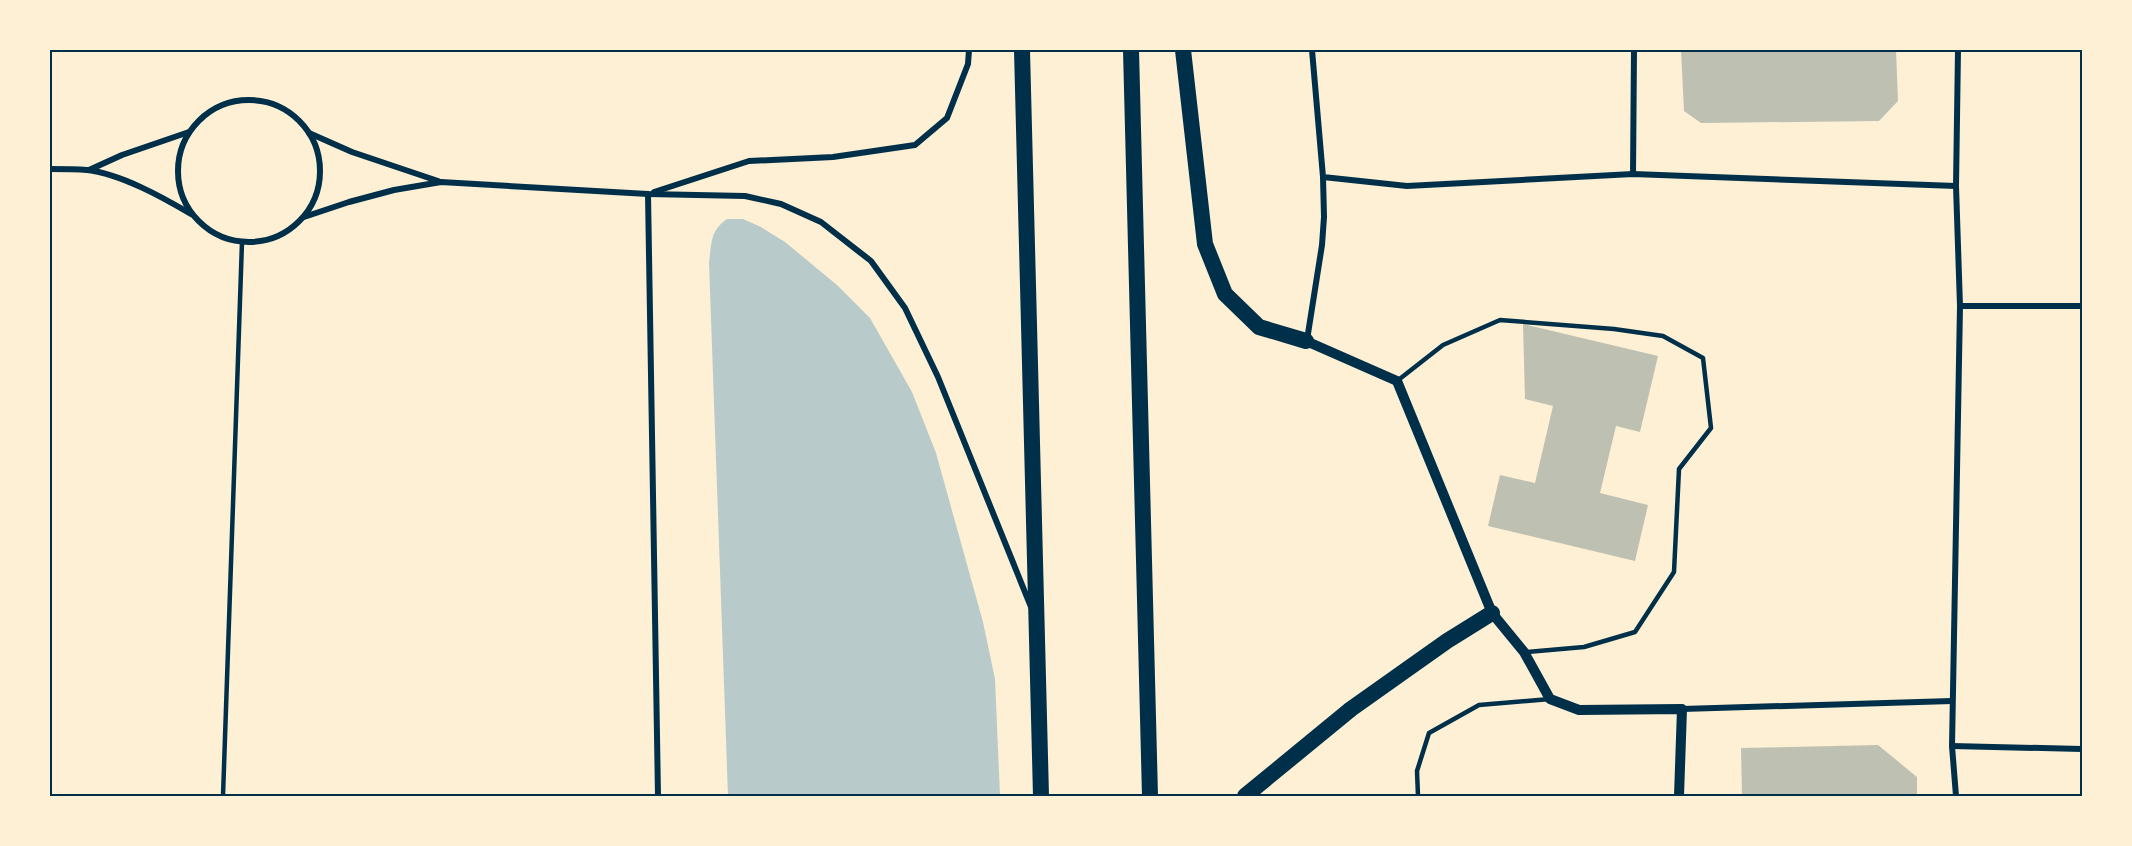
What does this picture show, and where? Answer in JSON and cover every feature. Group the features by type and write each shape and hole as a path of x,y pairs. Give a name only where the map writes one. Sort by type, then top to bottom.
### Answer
{"highway":[{"path":"1022,50 1041,796"},
{"path":"1131,50 1150,796"},
{"path":"1183,50 1205,244 1225,294 1259,327 1306,341"},
{"path":"1245,796 1351,709 1447,641 1492,613"}],"street":[{"path":"648,194 749,161 832,157 915,145 946,118 968,64 969,50"},
{"path":"1312,50 1323,177 1324,217 1322,245 1306,341 1397,381 1492,613 1524,652 1550,699 1579,710 1953,701"},
{"path":"1633,174 1634,50"},
{"path":"1956,796 1952,746 1960,306 1956,186 1958,50"},
{"path":"304,218 315,198 320,176 318,153 309,133 296,118 278,107 259,101 239,101 219,106 202,117 189,132 181,148 177,165 178,182 183,199 192,214 206,228 223,238 242,242 265,240 286,232 304,218 383,193 441,182 648,194 745,196 782,204 821,222 872,261 905,308 938,377 1038,624"},
{"path":"89,170 122,155 189,132"},
{"path":"309,133 363,156 441,182"},
{"path":"50,169 89,170 124,181 192,214"},
{"path":"1323,177 1407,186 1633,174 1956,186"},
{"path":"648,194 658,796"},
{"path":"1960,306 2082,306"},
{"path":"1680,796 1682,709"},
{"path":"1952,746 2082,749"}],"lane":[{"path":"223,796 242,242"},
{"path":"1397,381 1443,345 1500,320 1614,329 1663,336 1703,358 1711,428 1679,469 1674,572 1635,632 1584,647 1524,652"},
{"path":"1418,796 1417,771 1429,732 1479,705 1550,699"}],"shaded area":[{"path":"727,219 743,219 761,227 785,242 837,285 870,318 912,392 936,453 983,622 995,679 1000,796 728,796 709,262 717,228"}],"building":[{"path":"1681,50 1896,50 1898,101 1879,121 1701,123 1684,111"},
{"path":"1523,324 1658,356 1640,432 1616,426 1600,493 1648,505 1635,561 1488,526 1500,475 1535,483 1553,406 1525,399"},
{"path":"1878,745 1917,777 1917,796 1742,796 1741,748"}]}
